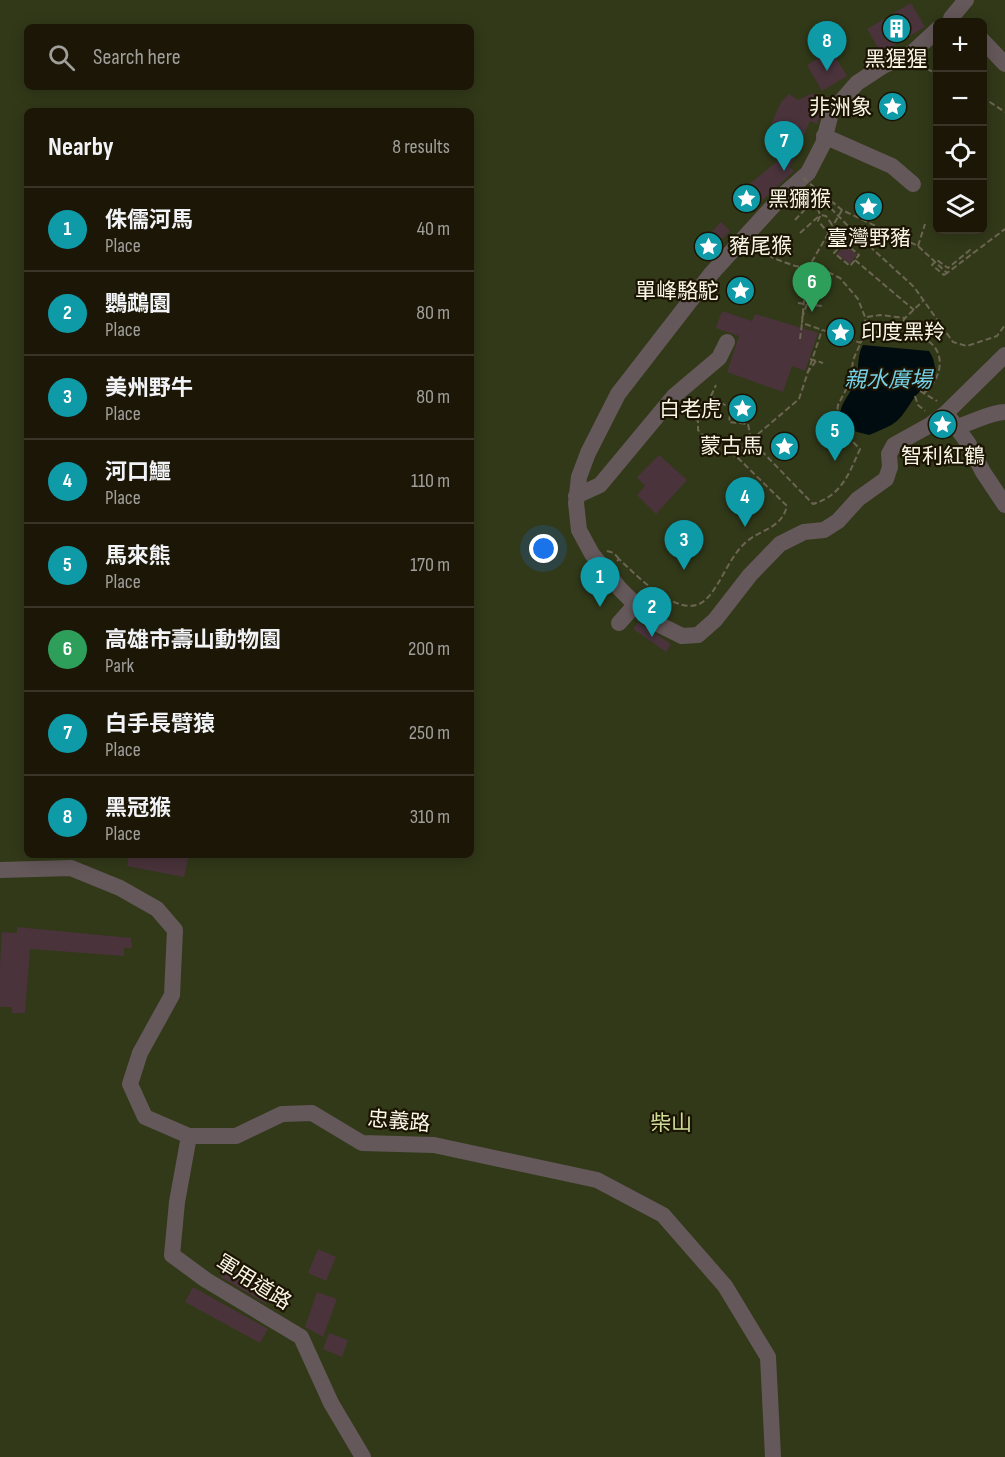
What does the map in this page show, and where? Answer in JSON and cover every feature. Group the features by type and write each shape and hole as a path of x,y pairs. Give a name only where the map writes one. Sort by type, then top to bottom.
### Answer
{"lane":[{"path":"952,18 966,0"},
{"path":"933,36 912,54 883,66 857,83 831,113 823,144 808,173 711,274 660,336 618,394 588,453 579,477 576,496 579,530 606,571 652,621 671,633 692,636 705,632 750,575 780,544 804,532 824,530 838,520 858,498 886,479 890,466 889,454 894,445 930,426 951,420 969,425 997,412 1005,412"},
{"path":"987,45 1005,64"},
{"path":"824,136 892,166 913,184"},
{"path":"576,496 600,485 674,396 719,358 727,342"},
{"path":"951,420 1005,355"},
{"path":"951,420 968,443 982,472 1005,505"},
{"path":"619,623 635,605"},
{"name":"忠義路","path":"0,870 71,868 120,888 157,909 175,930 172,995 140,1053 130,1083 145,1117 189,1136 236,1136 282,1114 312,1113 362,1143 434,1145 597,1180 663,1215 725,1286 768,1357 773,1457"},
{"name":"軍用道路","path":"189,1136 177,1202 172,1255 206,1280 301,1337 331,1403 363,1457"}],"path":[{"path":"987,100 1005,112"},
{"path":"800,180 820,215 818,221 840,246"},
{"path":"800,180 842,210 918,246 947,273"},
{"path":"800,180 924,300 953,342 967,346 977,343 997,336 1005,326"},
{"path":"795,220 813,201"},
{"path":"800,339 807,270 842,210"},
{"path":"800,233 820,215"},
{"path":"820,215 826,216 844,242 860,255 850,267 834,253 844,242"},
{"path":"918,246 925,224"},
{"path":"974,253 970,250 948,268 937,260 932,265 944,275 974,253 1005,229"},
{"path":"711,396 731,409 729,422 748,424 751,440 798,486 804,498 813,504 829,499 849,474 860,448 839,426 836,412 851,381 853,360 866,332 865,318 858,299 840,278 822,269 795,266 773,258 756,247 746,236"},
{"path":"855,260 914,310"},
{"path":"894,335 906,318 924,300"},
{"path":"798,303 822,306"},
{"path":"802,318 807,304"},
{"path":"865,318 880,315 906,318"},
{"path":"801,323 861,344"},
{"path":"736,456 751,440 799,399 822,330"},
{"path":"866,332 918,336 929,343 941,357 939,375 933,386 924,393"},
{"path":"810,359 823,363"},
{"path":"807,373 816,361"},
{"path":"606,571 619,559 650,588 670,600 687,605 704,601 743,544 772,528 785,514 787,506 736,456 706,439 698,430 698,421 687,413 695,404 705,407 717,386"},
{"path":"920,391 936,399 951,420"}],"green space":[{"name":"柴山","path":"0,0 1005,0 1005,1457 0,1457"}],"water":[{"name":"親水廣場","path":"863,345 929,351 935,368 931,382 916,396 900,418 892,425 869,435 846,429 840,416 856,377"}],"building":[{"name":"黑猩猩","path":"911,3 925,27 881,53 867,29"},
{"path":"831,50 847,76 822,91 807,65"},
{"path":"813,93 823,106 817,124 810,121 790,167 794,171 750,212 736,195 795,147 772,122 781,102 789,94 798,100"},
{"path":"721,222 730,231 704,258 695,249"},
{"path":"845,245 857,255 849,264 837,254"},
{"path":"722,311 752,321 755,314 818,333 805,371 792,366 783,392 727,372 739,336 716,328"},
{"path":"659,455 687,480 656,514 637,495 645,486 637,477"},
{"path":"638,622 671,644 666,652 633,629"},
{"path":"128,858 188,858 184,877 127,866"},
{"path":"17,927 131,938 132,948 124,948 124,956 30,949 25,1013 12,1013 12,1007 0,1007 0,966 2,932 17,933"},
{"path":"318,1249 336,1257 326,1281 308,1273"},
{"path":"228,1266 273,1291 266,1304 221,1277"},
{"path":"193,1287 268,1329 260,1343 185,1302"},
{"path":"317,1292 337,1299 323,1337 305,1327"},
{"path":"329,1333 348,1340 342,1357 323,1349"}],"place":[{"name":"黑猩猩","path":"896,28"},
{"name":"黑冠猴","path":"827,71"},
{"name":"非洲象","path":"893,107"},
{"name":"白手長臂猿","path":"784,171"},
{"name":"黑獼猴","path":"747,199"},
{"name":"臺灣野豬","path":"869,207"},
{"name":"豬尾猴","path":"708,246"},
{"name":"單峰駱駝","path":"740,291"},
{"name":"高雄市壽山動物園","path":"812,312"},
{"name":"印度黑羚","path":"840,332"},
{"name":"白老虎","path":"743,409"},
{"name":"智利紅鶴","path":"943,425"},
{"name":"蒙古馬","path":"784,446"},
{"name":"馬來熊","path":"835,461"},
{"name":"河口鱷","path":"745,527"},
{"name":"美州野牛","path":"684,570"},
{"name":"侏儒河馬","path":"600,607"},
{"name":"鸚鵡園","path":"652,637"}]}
